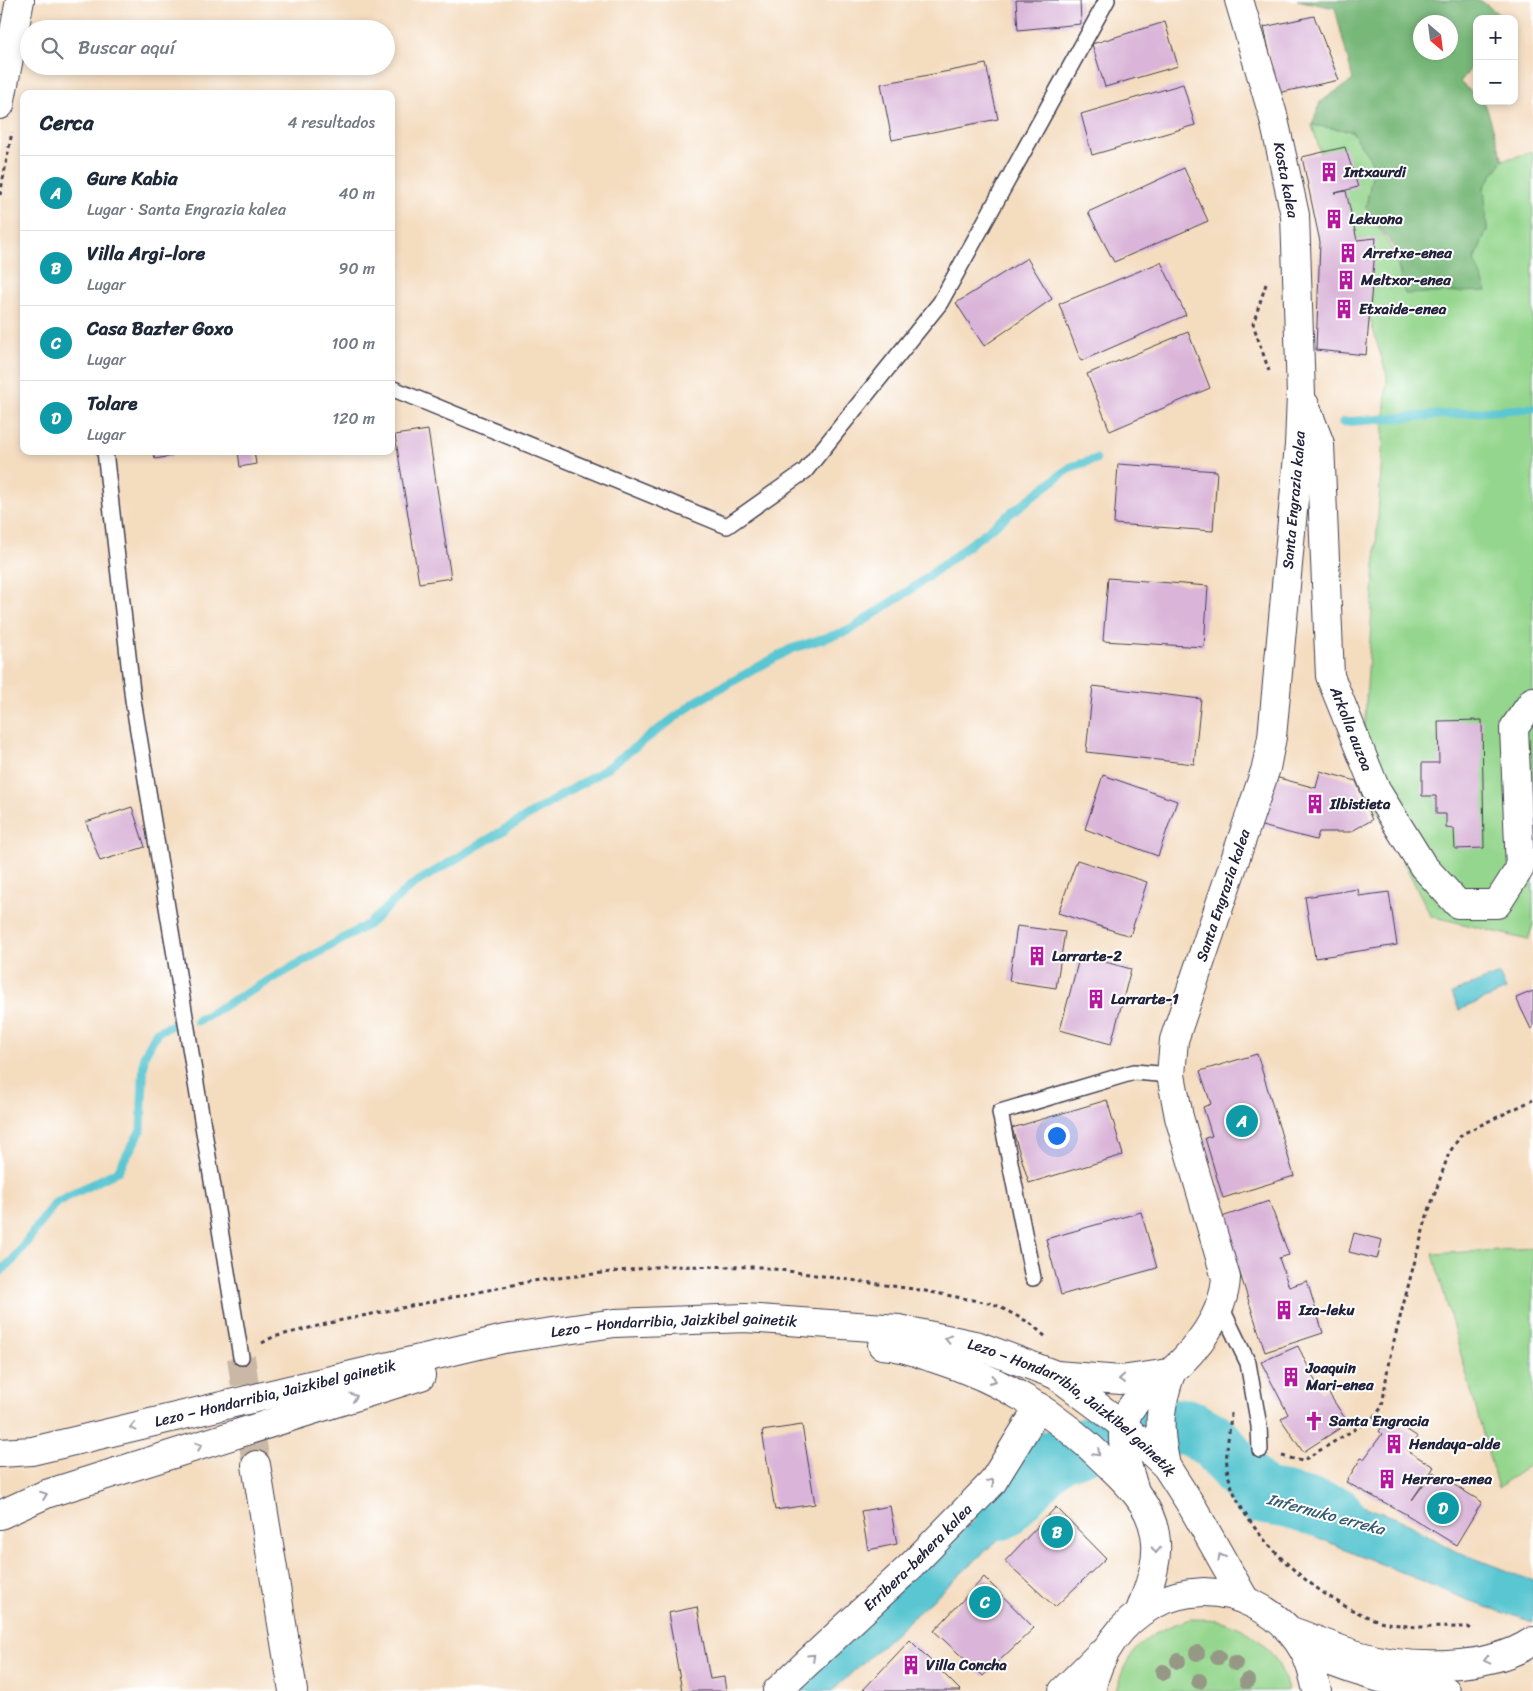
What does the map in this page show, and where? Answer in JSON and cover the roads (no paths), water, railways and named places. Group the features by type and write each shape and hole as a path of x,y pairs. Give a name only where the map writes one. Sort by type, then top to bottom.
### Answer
{"street":[{"path":"0,105 20,0"},
{"name":"Kosta kalea","path":"1240,0 1273,115 1295,215 1300,395"},
{"name":"Arkolla auzoa","path":"1300,395 1320,444 1330,676 1376,790 1423,866 1458,904 1497,904 1520,868 1514,728 1533,701"},
{"name":"Santa Engrazia kalea","path":"1171,1373 1200,1340 1221,1307 1225,1294 1226,1278 1179,1117 1171,1075 1174,1040 1266,768 1272,737 1299,445 1300,395"},
{"name":"Lezo – Hondarribia, Jaizkibel gainetik","path":"0,1453 32,1451 504,1339 615,1323 745,1318 900,1330 979,1346 1056,1375 1087,1399 1126,1419 1171,1474 1245,1600"},
{"name":"Lezo – Hondarribia, Jaizkibel gainetik","path":"0,1515 46,1494 417,1377 507,1355 615,1338 747,1334 897,1346 970,1370 1006,1386 1084,1440 1140,1497 1155,1532 1157,1547 1152,1580 1140,1611"},
{"path":"1056,1375 1121,1380 1171,1373"},
{"path":"1171,1373 1161,1401 1159,1434 1171,1474"},
{"path":"1140,1497 1124,1449 1126,1419 1142,1396 1171,1373"},
{"name":"Erribera-behera kalea","path":"777,1691 911,1566 992,1483 1049,1414"},
{"path":"256,1465 293,1691"},
{"path":"1063,1691 1105,1648 1121,1628 1140,1611 1165,1599 1191,1593 1218,1593 1245,1600 1268,1612 1289,1630 1304,1651 1317,1691"},
{"path":"1289,1630 1358,1655 1392,1663 1463,1664 1477,1662 1511,1653 1532,1642"},
{"path":"1091,1691 1095,1672 1105,1648"},
{"path":"1304,1651 1344,1668 1386,1681 1446,1691"}],"lane":[{"path":"395,390 727,526 805,471 940,303 1106,0"},
{"path":"105,455 133,700 241,1357"},
{"path":"1032,1278 1000,1112 1134,1072 1171,1075"},
{"path":"1221,1307 1248,1363 1259,1426 1260,1450"}],"water":[{"path":"1499,974 1506,990 1459,1010 1452,993"},
{"path":"1042,1446 1069,1471 1011,1528 832,1691 790,1691 989,1506"},
{"path":"1269,1489 1335,1496 1399,1519 1453,1550 1533,1581 1533,1622 1480,1605 1280,1522 1252,1506"}],"waterway":[{"path":"1343,422 1533,408"},
{"path":"197,1021 369,924 412,885 604,770 697,701 791,649 850,630 917,585 1071,467 1096,459"},
{"path":"0,1272 13,1260 55,1203 118,1171 141,1130 144,1056 157,1032 179,1022"},
{"name":"Infernuko erreka","path":"1001,1512 1054,1457 1134,1428 1186,1426 1214,1441 1260,1496 1285,1500 1336,1514"}],"tunnel":[{"path":"241,1357 256,1465"}],"place":[{"name":"Intxaurdi","path":"1329,172"},
{"name":"Lekuona","path":"1334,219"},
{"name":"Arretxe-enea","path":"1348,253"},
{"name":"Meltxor-enea","path":"1346,280"},
{"name":"Etxaide-enea","path":"1344,309"},
{"name":"Ilbistieta","path":"1315,804"},
{"name":"Larrarte-2","path":"1037,956"},
{"name":"Larrarte-1","path":"1096,999"},
{"name":"Gure Kabia","path":"1242,1121"},
{"name":"Iza-leku","path":"1284,1310"},
{"name":"Joaquin Mari-enea","path":"1291,1377"},
{"name":"Santa Engracia","path":"1314,1421"},
{"name":"Hendaya-alde","path":"1394,1444"},
{"name":"Herrero-enea","path":"1387,1479"},
{"name":"Tolare","path":"1443,1508"},
{"name":"Villa Argi-lore","path":"1057,1532"},
{"name":"Casa Bazter Goxo","path":"985,1602"},
{"name":"Villa Concha","path":"911,1665"}]}
